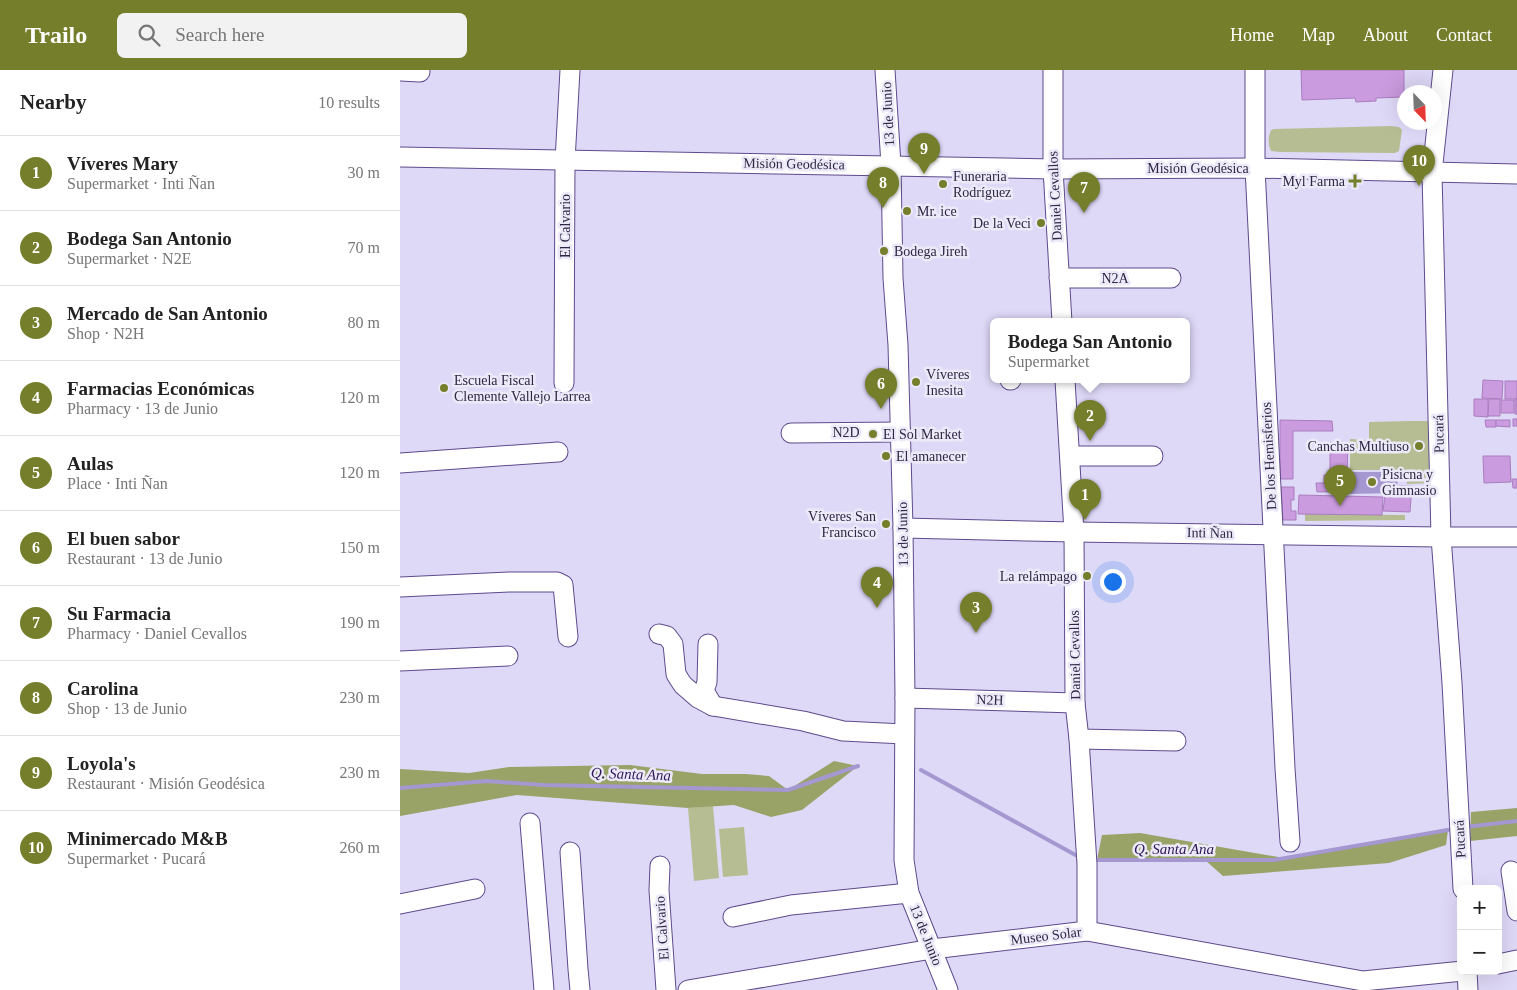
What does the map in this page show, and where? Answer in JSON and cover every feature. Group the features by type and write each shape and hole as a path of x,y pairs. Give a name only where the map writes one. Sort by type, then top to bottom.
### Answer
{"street":[{"name":"El Calvario","path":"564,383 565,161 570,70"},
{"name":"13 de Junio","path":"885,70 891,166 893,278 898,345 901,432 905,698 904,860 909,893 948,990"},
{"name":"Daniel Cevallos","path":"1053,70 1053,169 1062,318"},
{"name":"De los Hemisferios","path":"1255,70 1255,168 1290,842"},
{"name":"Pucará","path":"1443,70 1432,173 1441,537 1452,683 1463,885"},
{"path":"400,71 420,72"},
{"name":"Misión Geodésica","path":"400,157 1053,169 1255,168 1517,174"},
{"name":"N2A","path":"1059,278 1171,278"},
{"name":"Daniel Cevallos","path":"1065,383 1074,532 1074,703 1079,739 1087,864 1087,931"},
{"name":"N2D","path":"792,432 901,432"},
{"path":"400,462 558,452"},
{"path":"1070,456 1153,456"},
{"name":"Inti Ñan","path":"903,528 1517,537"},
{"path":"400,587 509,582 557,582 563,585 568,637"},
{"path":"660,634 667,636 673,644 676,674 683,685 698,698 713,706 803,721 843,731 904,734"},
{"path":"708,644 707,682 704,691 713,706"},
{"path":"400,661 508,656"},
{"name":"N2H","path":"905,698 1074,703"},
{"path":"1079,739 1176,741"},
{"path":"530,822 544,990"},
{"path":"570,852 580,990"},
{"name":"El Calvario","path":"660,866 659,890 666,990"},
{"path":"1511,871 1517,911"},
{"path":"400,904 475,889"},
{"path":"733,917 792,905 909,893"},
{"name":"Museo Solar","path":"688,990 932,949 1087,931 1363,981 1457,972"},
{"path":"1502,963 1517,960"},
{"path":"1467,975 1468,990"}],"green space":[{"path":"1391,126 1397,127 1397,130 1402,130 1399,151 1395,153 1271,151 1269,138 1271,130"},
{"path":"1429,421 1430,483 1407,484 1407,470 1350,470 1350,439 1369,440 1369,422"},
{"path":"1305,514 1405,515 1405,520 1305,521"},
{"path":"834,761 858,766 802,810 771,817 734,805 688,808 517,795 400,816 400,769 469,773 509,767 630,765 702,774 769,776 788,790"},
{"path":"713,806 719,878 694,881 688,808"},
{"path":"1517,808 1517,836 1470,841 1471,812"},
{"path":"744,827 748,875 723,877 719,829"},
{"path":"1448,830 1446,845 1389,863 1223,876 1205,860 1097,860 1102,835 1140,833 1284,858"}],"shaded area":[{"name":"Pisicna y Gimnasio","path":"1347,472 1398,472 1397,493 1347,494"}],"building":[{"path":"1301,70 1404,70 1404,85 1397,85 1397,97 1376,98 1376,101 1356,102 1355,98 1302,100"},
{"path":"1483,380 1503,381 1502,399 1482,398"},
{"path":"1505,381 1517,381 1517,399 1505,399"},
{"path":"1474,399 1488,399 1488,417 1474,416"},
{"path":"1489,399 1500,399 1500,416 1488,416"},
{"path":"1515,399 1517,399 1517,414 1515,414"},
{"path":"1501,400 1514,400 1514,413 1501,413"},
{"path":"1513,419 1517,419 1517,426 1513,426"},
{"path":"1280,420 1332,421 1333,431 1293,431 1293,479 1280,479"},
{"path":"1485,420 1496,420 1496,427 1486,427"},
{"path":"1496,420 1510,420 1510,427 1496,426"},
{"path":"1330,443 1348,443 1347,475 1330,475"},
{"path":"1483,456 1510,456 1511,482 1484,483"},
{"path":"1324,475 1347,475 1347,491 1317,492 1316,483 1324,483"},
{"path":"1512,479 1517,479 1517,488 1513,488"},
{"path":"1399,486 1412,486 1410,512 1383,511 1385,495 1399,494"},
{"path":"1281,487 1294,487 1294,500 1291,500 1291,511 1296,511 1296,520 1283,520"},
{"path":"1299,495 1383,497 1382,515 1298,514"}],"waterway":[{"name":"Q. Santa Ana","path":"400,788 487,781 543,785 788,790 858,766"},
{"name":"Q. Santa Ana","path":"921,770 1081,858"},
{"name":"Q. Santa Ana","path":"1465,827 1517,821"},
{"name":"Q. Santa Ana","path":"1093,860 1274,860 1448,830"}],"place":[{"name":"Loyola's","path":"924,174"},
{"name":"Myl Farma","path":"1355,181"},
{"name":"Funeraria Rodríguez","path":"943,184"},
{"name":"Minimercado M&B","path":"1419,186"},
{"name":"Carolina","path":"883,208"},
{"name":"Mr. ice","path":"907,211"},
{"name":"Su Farmacia","path":"1084,213"},
{"name":"De la Veci","path":"1041,223"},
{"name":"Bodega Jireh","path":"884,251"},
{"name":"Víveres Inesita","path":"916,382"},
{"name":"Escuela Fiscal Clemente Vallejo Larrea","path":"444,388"},
{"name":"El buen sabor","path":"881,409"},
{"name":"El Sol Market","path":"873,434"},
{"name":"Bodega San Antonio","path":"1090,441"},
{"name":"Canchas Multiuso","path":"1419,446"},
{"name":"El amanecer","path":"886,456"},
{"name":"Pisicna y Gimnasio","path":"1372,482"},
{"name":"Aulas","path":"1340,506"},
{"name":"Víveres Mary","path":"1085,520"},
{"name":"Víveres San Francisco","path":"886,524"},
{"name":"La relámpago","path":"1087,576"},
{"name":"Farmacias Económicas","path":"877,608"},
{"name":"Mercado de San Antonio","path":"976,633"}]}
